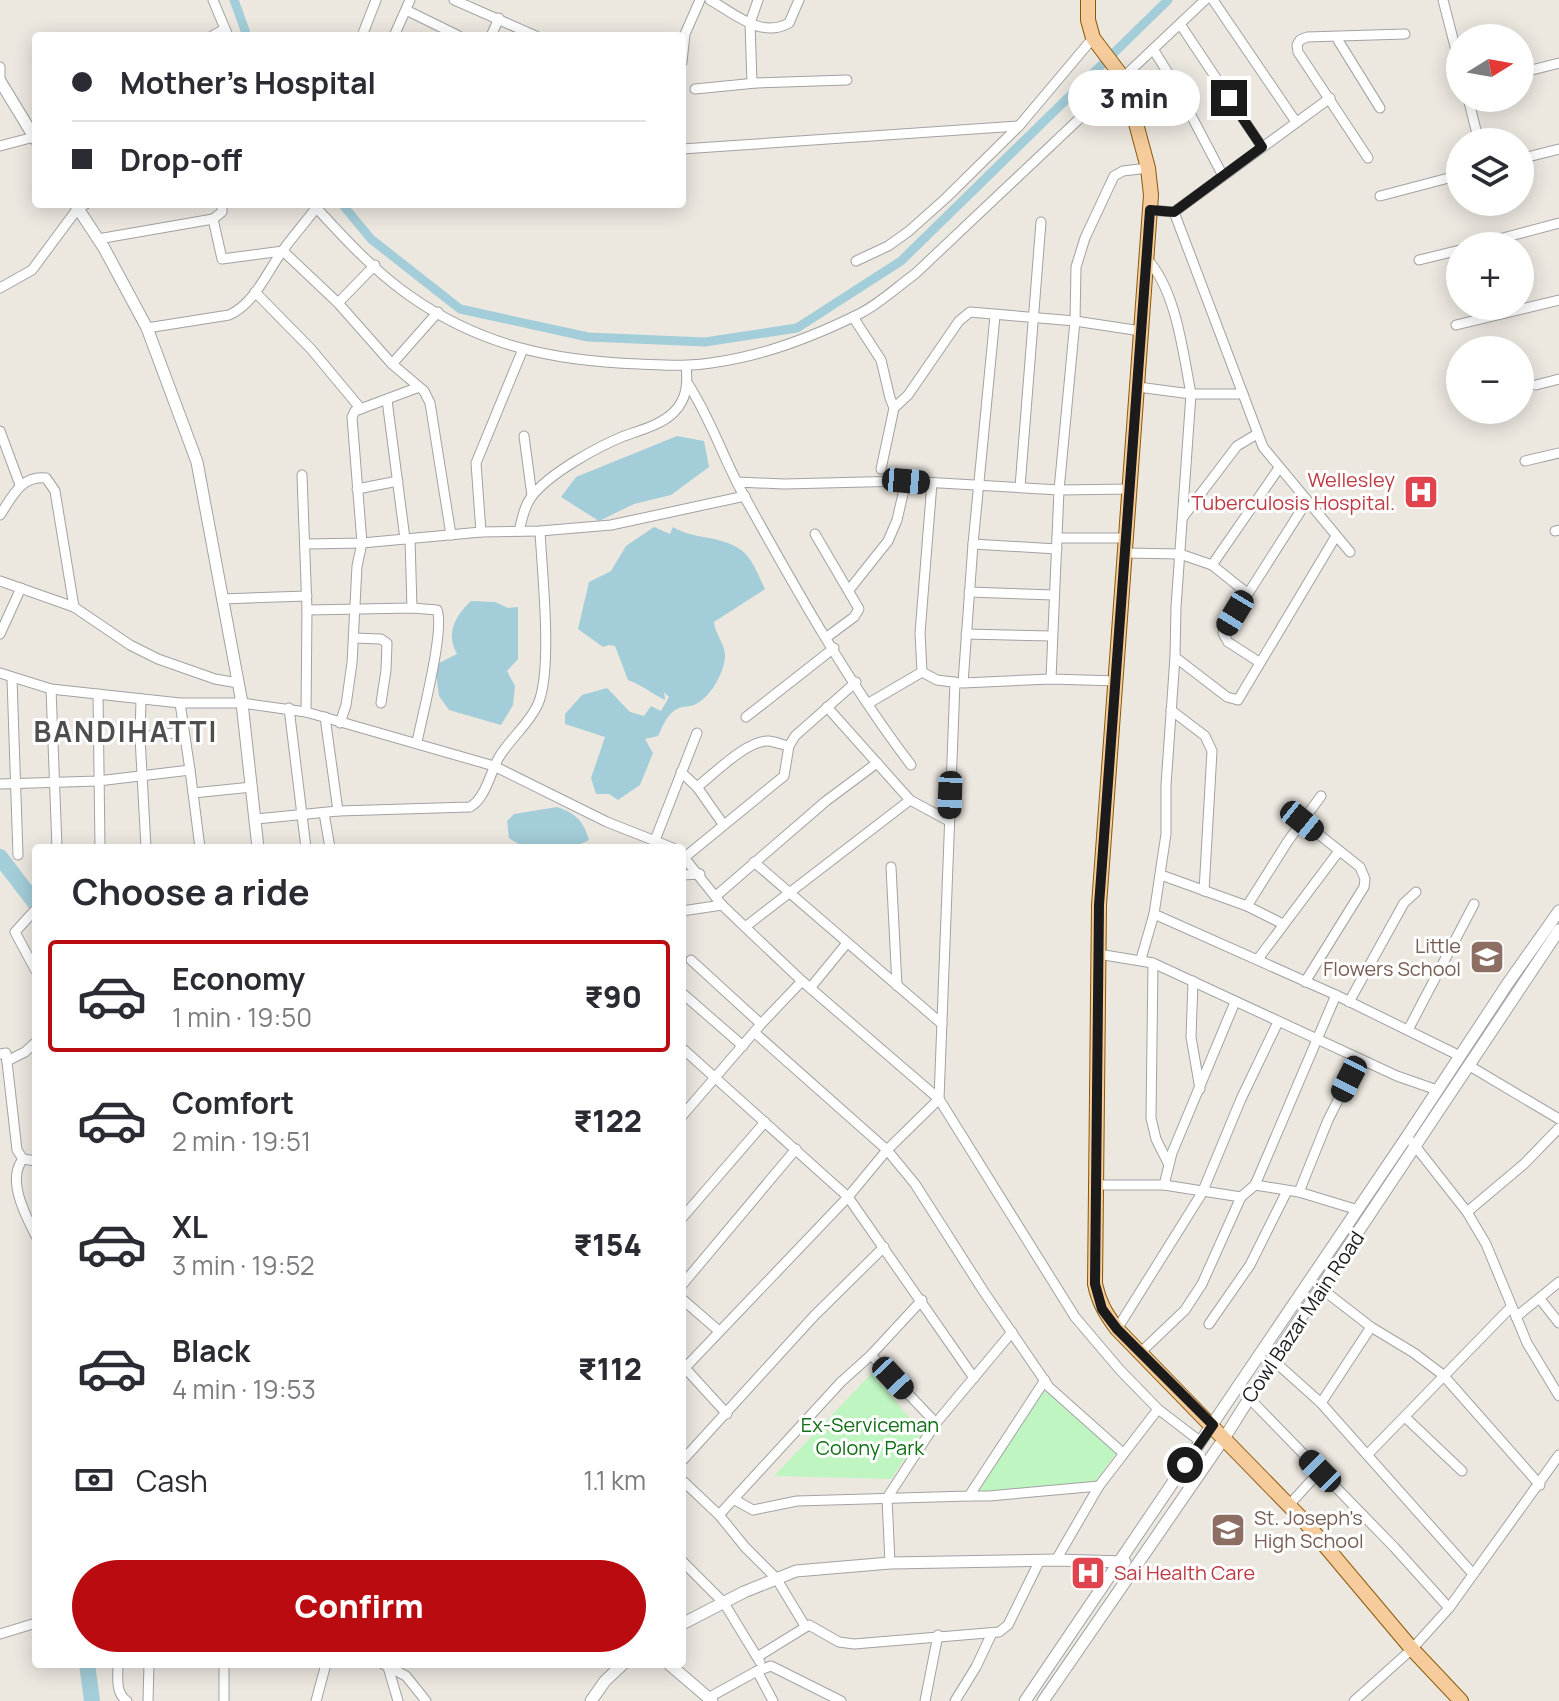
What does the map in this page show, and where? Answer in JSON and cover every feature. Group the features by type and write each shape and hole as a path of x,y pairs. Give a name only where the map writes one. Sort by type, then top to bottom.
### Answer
{"main road":[{"path":"1088,0 1088,20 1096,43 1122,76 1148,168 1150,210 1099,905 1095,1284 1102,1309 1117,1329 1289,1505 1412,1649 1461,1701"}],"street":[{"path":"213,0 226,32"},
{"path":"364,32 376,0"},
{"path":"454,0 528,32"},
{"path":"686,32 700,0"},
{"path":"710,0 728,5 750,23 766,29 789,23 799,0"},
{"path":"756,83 752,82 750,23 758,0"},
{"path":"316,208 345,239 409,296 481,336 574,361 686,366 720,362 764,351 853,317 915,274 1205,0"},
{"path":"1213,0 1296,122"},
{"path":"1443,0 1449,24"},
{"path":"396,32 408,5 446,32"},
{"path":"493,32 499,18"},
{"path":"1180,24 1262,147"},
{"path":"1368,158 1298,52 1297,45 1307,37 1405,34"},
{"path":"1336,37 1380,108"},
{"path":"856,261 888,246 909,231 1019,126 1096,43"},
{"path":"1153,49 1223,176"},
{"path":"1534,69 1559,63"},
{"path":"0,67 0,81 32,133"},
{"path":"695,89 847,80"},
{"path":"1150,210 1174,212 1330,98"},
{"path":"686,149 1019,126"},
{"path":"0,146 32,139"},
{"path":"1534,155 1559,149"},
{"path":"1051,679 1059,490 1075,321 1076,267 1085,238 1114,176 1123,171 1148,168"},
{"path":"1380,196 1446,179"},
{"path":"0,288 32,270 78,208"},
{"path":"82,208 147,328 197,462 242,703 258,844"},
{"path":"98,239 213,219 222,212 222,208"},
{"path":"147,328 229,315 245,306 313,208"},
{"path":"1174,212 1263,447 1350,552"},
{"path":"213,219 222,259 283,251"},
{"path":"1020,487 1041,222"},
{"path":"1525,232 1559,223"},
{"path":"283,251 338,303 392,364 428,395 451,535"},
{"path":"1419,260 1446,253"},
{"path":"1141,959 1161,875 1191,394 1170,303 1157,269 1146,258"},
{"path":"338,303 375,265"},
{"path":"255,292 311,349 361,409"},
{"path":"1456,325 1559,300"},
{"path":"392,364 438,312"},
{"path":"894,408 908,395 964,314 970,312 1075,321 1141,331"},
{"path":"686,1368 848,1197 887,1150 939,1099 949,821 959,682 995,316"},
{"path":"853,317 881,360 894,408 881,469"},
{"path":"481,532 476,463 523,349"},
{"path":"686,366 688,384 704,408 737,482 794,586 886,732 911,765"},
{"path":"1536,385 1559,379"},
{"path":"519,531 524,510 532,496 567,467 609,442 665,420 677,410 688,384"},
{"path":"340,723 348,692 357,566 362,543 352,417 355,411 419,387"},
{"path":"1138,387 1191,394 1243,394"},
{"path":"387,400 407,539 412,608"},
{"path":"0,431 20,485"},
{"path":"1183,518 1237,446 1257,434"},
{"path":"524,436 532,496"},
{"path":"1525,461 1559,453"},
{"path":"1212,565 1279,468"},
{"path":"302,475 307,596 306,712"},
{"path":"0,515 20,485 30,479 46,478 55,491 74,607"},
{"path":"357,489 398,481"},
{"path":"737,482 906,481 1059,490 1131,489"},
{"path":"849,590 888,541 897,520 906,481"},
{"path":"922,672 920,633 932,483"},
{"path":"306,544 362,543 611,525 745,496"},
{"path":"1259,662 1222,636 1307,501"},
{"path":"256,819 338,811 470,807 479,802 503,750 528,722 543,691 545,659 540,531"},
{"path":"815,534 858,605 857,614 827,637"},
{"path":"1175,657 1232,700 1238,700 1336,536"},
{"path":"973,544 1126,545 1180,554 1212,565 1247,593"},
{"path":"0,581 74,607 130,645 158,659 215,679 238,683"},
{"path":"0,634 21,588"},
{"path":"969,592 1054,595"},
{"path":"222,599 307,596"},
{"path":"307,610 433,608 440,616 417,742"},
{"path":"966,634 1052,636"},
{"path":"354,638 381,639 387,643 381,703"},
{"path":"746,717 834,648"},
{"path":"922,672 937,680 959,682 1051,679 1116,681"},
{"path":"869,703 922,672"},
{"path":"0,673 51,689 180,703 242,703 306,712 494,766 607,822 664,844"},
{"path":"12,679 18,855"},
{"path":"686,854 784,776 789,746 795,736 856,682"},
{"path":"51,689 57,844"},
{"path":"98,694 100,844"},
{"path":"141,699 146,844"},
{"path":"180,703 199,844"},
{"path":"827,707 910,800 949,821"},
{"path":"289,708 306,844"},
{"path":"1171,710 1205,736 1212,751 1204,891"},
{"path":"325,717 338,811"},
{"path":"140,737 183,732"},
{"path":"655,840 697,733"},
{"path":"697,787 758,742 770,741 789,746"},
{"path":"686,910 719,901 754,862 877,763"},
{"path":"0,784 142,778 190,770"},
{"path":"681,772 697,787 723,824"},
{"path":"193,793 252,787"},
{"path":"1247,906 1321,796"},
{"path":"745,927 910,800"},
{"path":"324,813 329,844"},
{"path":"1302,821 1360,867 1365,879 1364,887 1305,982"},
{"path":"1258,959 1339,851"},
{"path":"686,859 719,901 745,927 939,1099 1061,1296 1120,1370 1158,1409 1201,1442"},
{"path":"754,862 942,1024"},
{"path":"891,867 897,986"},
{"path":"686,875 700,874"},
{"path":"1161,875 1247,906 1283,924"},
{"path":"1349,1002 1404,903 1416,892"},
{"path":"1408,1030 1474,904"},
{"name":"Cowl Bazar Main Road","path":"1043,1701 1225,1437 1322,1289 1411,1141 1559,911"},
{"path":"32,913 15,932 32,964"},
{"path":"1154,914 1408,1030 1464,1060 1559,1119"},
{"name":"Cowl Bazar Main Road","path":"1025,1701 1358,1210 1411,1141 1437,1090 1464,1060 1559,930"},
{"path":"686,1110 758,1028 847,943"},
{"path":"1098,954 1153,963 1359,1059 1437,1090"},
{"path":"691,960 887,1150 915,1184 1045,1380 1123,1453"},
{"path":"1153,963 1151,1118 1156,1139 1168,1163"},
{"path":"1193,981 1191,1037 1200,1089"},
{"path":"1140,1353 1185,1310 1202,1284 1241,1197 1255,1185 1336,995"},
{"path":"686,996 743,1046"},
{"path":"1164,1185 1168,1163 1235,1002"},
{"path":"1117,1329 1202,1193 1241,1099 1278,1022"},
{"path":"32,1046 25,1052 3,1058 17,1150 29,1160 17,1170 22,1208 32,1228"},
{"path":"686,1052 848,1197 974,1378"},
{"path":"1299,1192 1328,1120 1359,1059"},
{"path":"686,1213 765,1122"},
{"path":"1467,1212 1524,1164 1559,1128"},
{"path":"1411,1141 1467,1212 1486,1244 1527,1343 1559,1396"},
{"path":"686,1280 796,1149"},
{"path":"1095,1185 1164,1185 1241,1197"},
{"path":"1255,1185 1299,1192 1358,1210"},
{"path":"1209,1324 1250,1265 1287,1191"},
{"path":"686,1457 814,1316 884,1247"},
{"path":"1367,1455 1443,1375 1513,1312 1540,1299 1559,1282"},
{"path":"1322,1289 1371,1327 1443,1375 1540,1485"},
{"path":"1540,1299 1559,1323"},
{"path":"719,1515 841,1382 922,1300"},
{"path":"686,1302 719,1331"},
{"path":"1321,1403 1371,1327"},
{"path":"890,1563 887,1498 936,1423 1012,1332"},
{"path":"871,1355 936,1423"},
{"path":"1273,1360 1321,1403 1473,1574"},
{"path":"686,1372 727,1414"},
{"path":"969,1496 1045,1380"},
{"path":"1249,1398 1449,1608"},
{"path":"1056,1560 1099,1486 1158,1409"},
{"path":"1405,1417 1462,1471"},
{"path":"1354,1701 1412,1649 1449,1608 1559,1455"},
{"path":"1289,1505 1320,1471"},
{"path":"686,1484 776,1578 805,1626"},
{"path":"735,1500 753,1510 797,1501 989,1496 1099,1486"},
{"path":"686,1621 796,1571 890,1563 1040,1560 1119,1560 1135,1567"},
{"path":"757,1657 805,1626 815,1626 839,1642 854,1644 992,1633 1008,1625 1040,1560"},
{"path":"686,1565 724,1603 757,1657 773,1701"},
{"path":"0,1634 32,1624"},
{"path":"955,1701 992,1633"},
{"path":"925,1701 938,1635"},
{"path":"118,1668 118,1689 127,1701"},
{"path":"148,1701 149,1668"},
{"path":"224,1668 224,1701"},
{"path":"316,1701 325,1668"},
{"path":"386,1668 398,1701"},
{"path":"389,1668 406,1676 426,1701"},
{"path":"591,1701 619,1668"},
{"path":"674,1668 710,1699 761,1669 777,1668 841,1701"}],"green space":[{"name":"Ex-Serviceman Colony Park","path":"872,1373 922,1433 891,1479 774,1476"},
{"path":"1045,1387 1117,1452 1095,1482 978,1492"}],"water":[{"path":"677,436 704,441 709,467 671,495 634,504 599,521 561,497 576,477"},
{"path":"654,527 670,534 673,527 733,545 749,557 765,589 714,622 725,653 719,678 700,702 675,710 658,736 645,739 653,753 640,785 618,800 609,794 596,794 591,778 605,737 565,724 565,714 582,695 607,688 630,712 644,716 651,706 661,711 669,697 664,692 665,700 628,680 615,646 603,647 578,629 589,582 611,571 626,546"},
{"path":"471,601 518,607 518,659 507,671 515,686 513,705 501,725 449,710 439,696 435,665 457,654 452,632 461,612"},
{"path":"557,807 578,819 589,840 580,844 520,844 509,838 507,821 514,814"}],"waterway":[{"path":"234,0 246,32"},
{"path":"345,208 371,239 460,309 588,337 705,342 797,328 901,261 1168,0"},
{"path":"0,857 32,899"},
{"path":"88,1668 92,1701"}],"place":[{"name":"Wellesley Tuberculosis Hospital.","path":"1421,492"},
{"name":"Little Flowers School","path":"1487,957"},
{"name":"St. Joseph's High School","path":"1228,1530"},
{"name":"Sai Health Care","path":"1088,1573"}],"district":[{"name":"BANDIHATTI","path":"126,732"}],"route":[{"path":"1185,1465 1213,1425 1117,1329 1102,1309 1095,1284 1099,905 1150,210 1174,212 1262,147 1229,98"}]}
